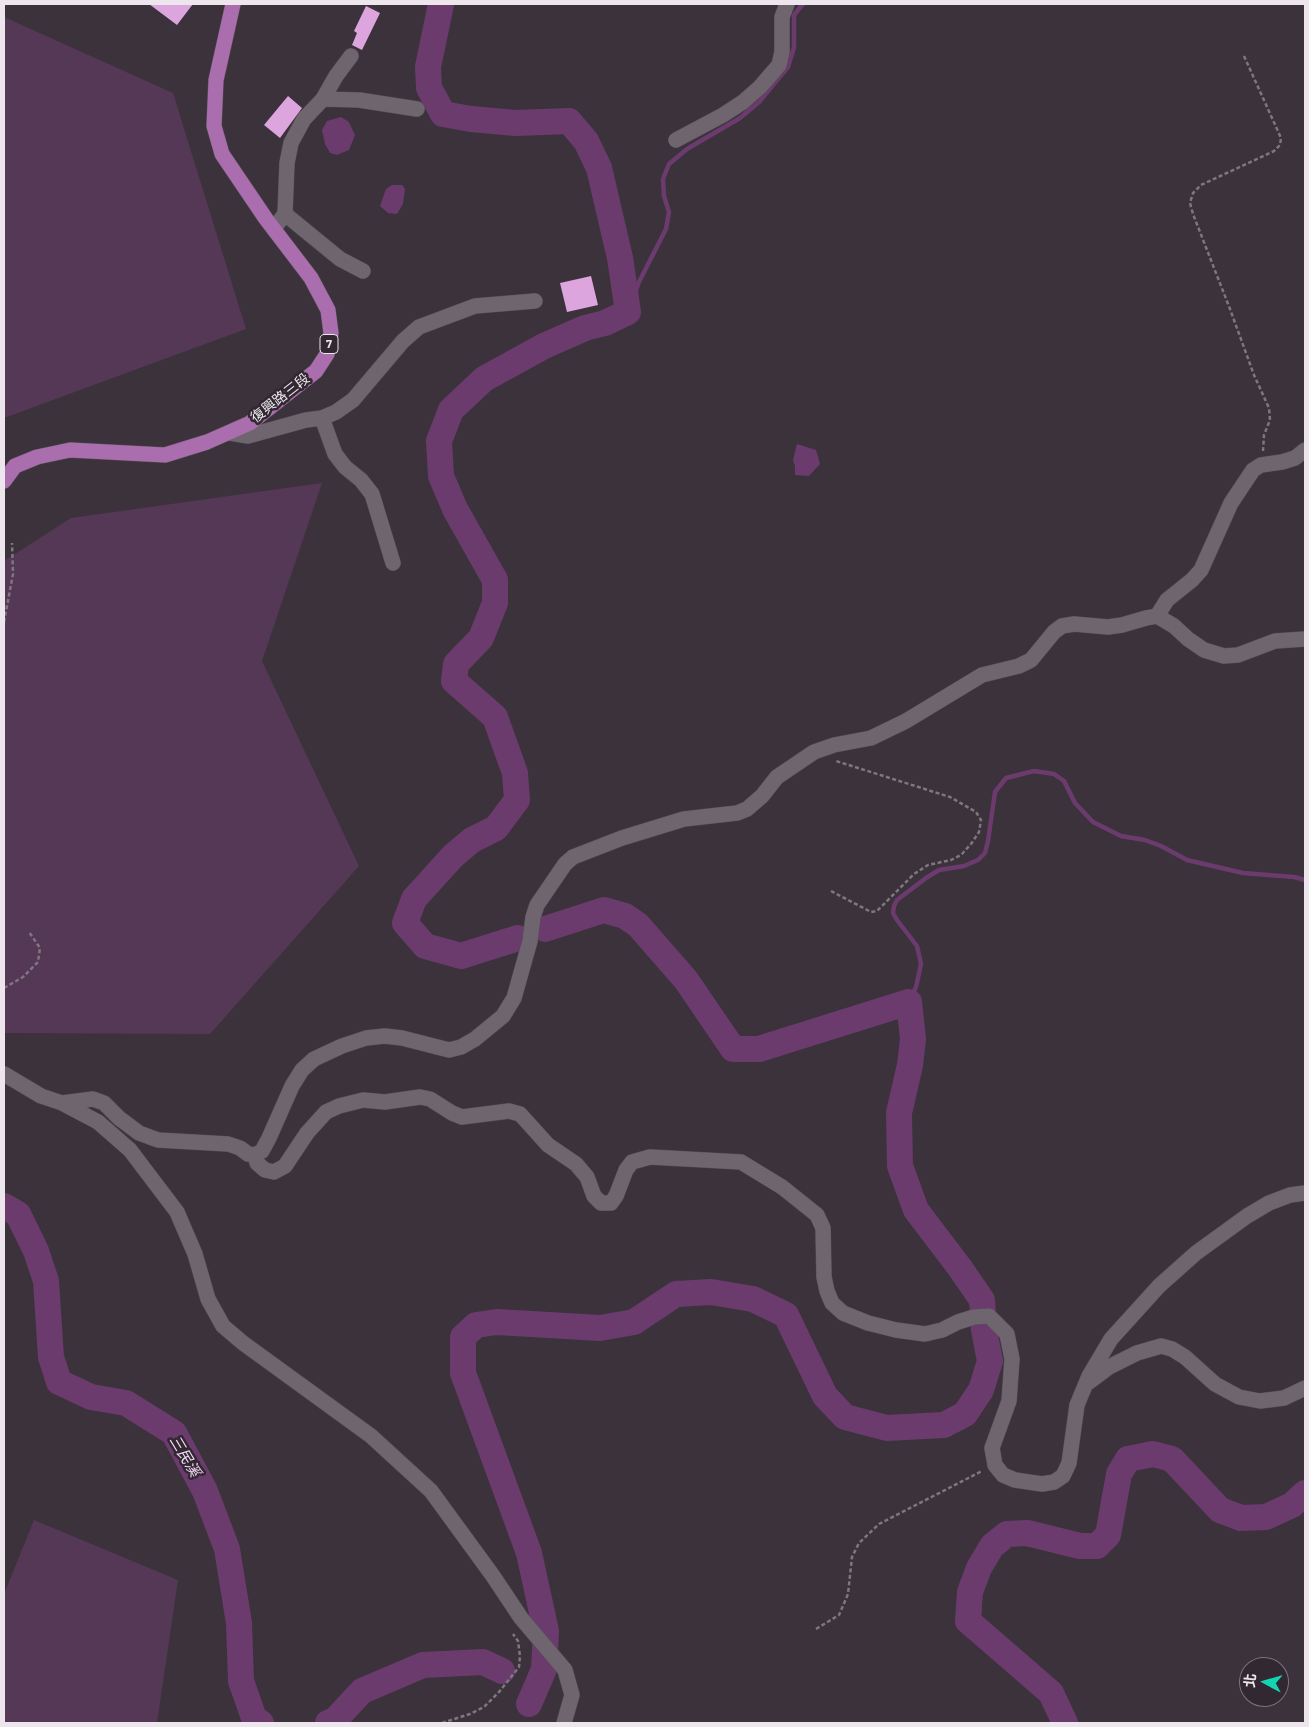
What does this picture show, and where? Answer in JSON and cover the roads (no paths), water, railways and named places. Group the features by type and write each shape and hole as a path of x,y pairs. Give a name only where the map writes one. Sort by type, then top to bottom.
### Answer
{"main road":[{"name":"復興路三段","path":"4,481 15,466 37,457 70,450 165,455 230,434 250,423 316,371 327,354 330,333 328,310 311,278 222,154 214,126 216,80 233,4"}],"street":[{"path":"676,140 743,102 760,87 779,65 782,52 782,18 788,4"},
{"path":"274,228 285,214 287,162 291,143 304,119 323,99 336,76 351,56"},
{"path":"323,99 358,100 417,109"},
{"path":"285,214 340,259 363,271"},
{"path":"230,434 248,436 306,420 322,418 336,412 353,400 403,341 419,327 475,306 535,301"},
{"path":"322,418 335,454 372,494 393,563"},
{"path":"1157,616 1166,600 1192,580 1201,570 1231,503 1253,470 1262,465 1295,458 1305,450"},
{"path":"62,1103 94,1099 104,1103 139,1133 158,1140 220,1143 240,1148 248,1154 255,1155 262,1150 269,1138 292,1086 302,1070 314,1059 342,1046 366,1038 384,1036 402,1038 449,1050 462,1047 475,1039 503,1016 514,998 530,941 537,905 565,864 573,857 622,838 684,819 737,813 747,810 778,777 814,752 834,745 871,738 906,721 982,675 1019,666 1031,660 1054,632 1062,626 1074,624 1108,627 1157,616 1174,626 1204,650 1224,656 1238,655 1275,641 1305,639"},
{"path":"4,1074 41,1096 62,1103 98,1122 130,1150 177,1212 195,1254 208,1299 223,1326 243,1343 371,1436 432,1491 532,1632 565,1670 572,1695 564,1723"},
{"path":"255,1155 257,1163 265,1170 274,1172 285,1166 307,1133 326,1112 339,1106 364,1100 386,1102 420,1097 430,1099 462,1117 497,1111 509,1111 520,1114 548,1145 576,1164 587,1178 594,1196 601,1203 610,1203 616,1196 626,1170 632,1162 650,1157 741,1162 782,1187 817,1215 823,1228 824,1277 827,1290 832,1302 843,1313 868,1323 896,1330 925,1334 942,1330 958,1322 981,1317 1007,1334 1012,1360 1009,1401 992,1448 995,1465 1003,1475 1015,1480 1042,1484 1054,1482 1063,1476 1069,1463 1077,1405 1111,1339 1159,1286 1196,1253 1246,1216 1290,1194 1305,1194"},
{"path":"1086,1385 1109,1367 1137,1353 1161,1346 1172,1349 1215,1384 1239,1397 1260,1401 1284,1398 1305,1388"}],"waterway":[{"path":"441,4 428,67 429,88 443,114 471,119 516,123 569,121 586,141 599,168 620,258 628,312 605,323 585,328 544,346 484,379 451,410 439,441 441,476 455,509 495,580 495,603 481,638 456,664 454,681 495,717 515,773 517,800 496,828 472,840 453,856 414,899 405,923 425,946 461,956 518,938"},
{"path":"628,312 639,282 666,229 669,212 664,196 663,179 669,164 687,149 740,118 759,102 788,67 794,47 794,15 803,4"},
{"path":"909,1002 916,987 921,964 917,946 897,920 893,913 894,906 897,900 939,870 964,866 978,860 985,853 995,792 1006,778 1034,771 1054,774 1064,781 1075,803 1093,822 1121,836 1145,840 1187,860 1243,873 1294,877 1305,880"},
{"path":"529,1704 544,1669 546,1631 529,1553 463,1373 463,1337 476,1325 497,1322 600,1328 634,1322 676,1294 711,1292 753,1299 786,1315 825,1396 845,1417 887,1428 944,1425 965,1414 981,1390 990,1361 984,1330 982,1300 916,1210 900,1166 899,1113 910,1065 913,1039 909,1002 759,1049 733,1049 686,980 638,925 625,916 604,910 545,929"},
{"name":"三民溪","path":"4,1206 18,1214 36,1251 46,1281 51,1357 59,1382 91,1397 126,1403 174,1433 205,1491 227,1549 239,1623 241,1681 254,1718 261,1723"},
{"path":"1065,1723 1051,1693 968,1621 970,1592 979,1568 992,1546 1007,1534 1027,1533 1080,1546 1097,1546 1108,1535 1119,1474 1128,1459 1153,1454 1172,1459 1220,1510 1241,1518 1266,1517 1292,1505 1305,1493"},
{"name":"三民溪","path":"328,1723 335,1720 362,1691 423,1665 483,1662 502,1671"}]}
